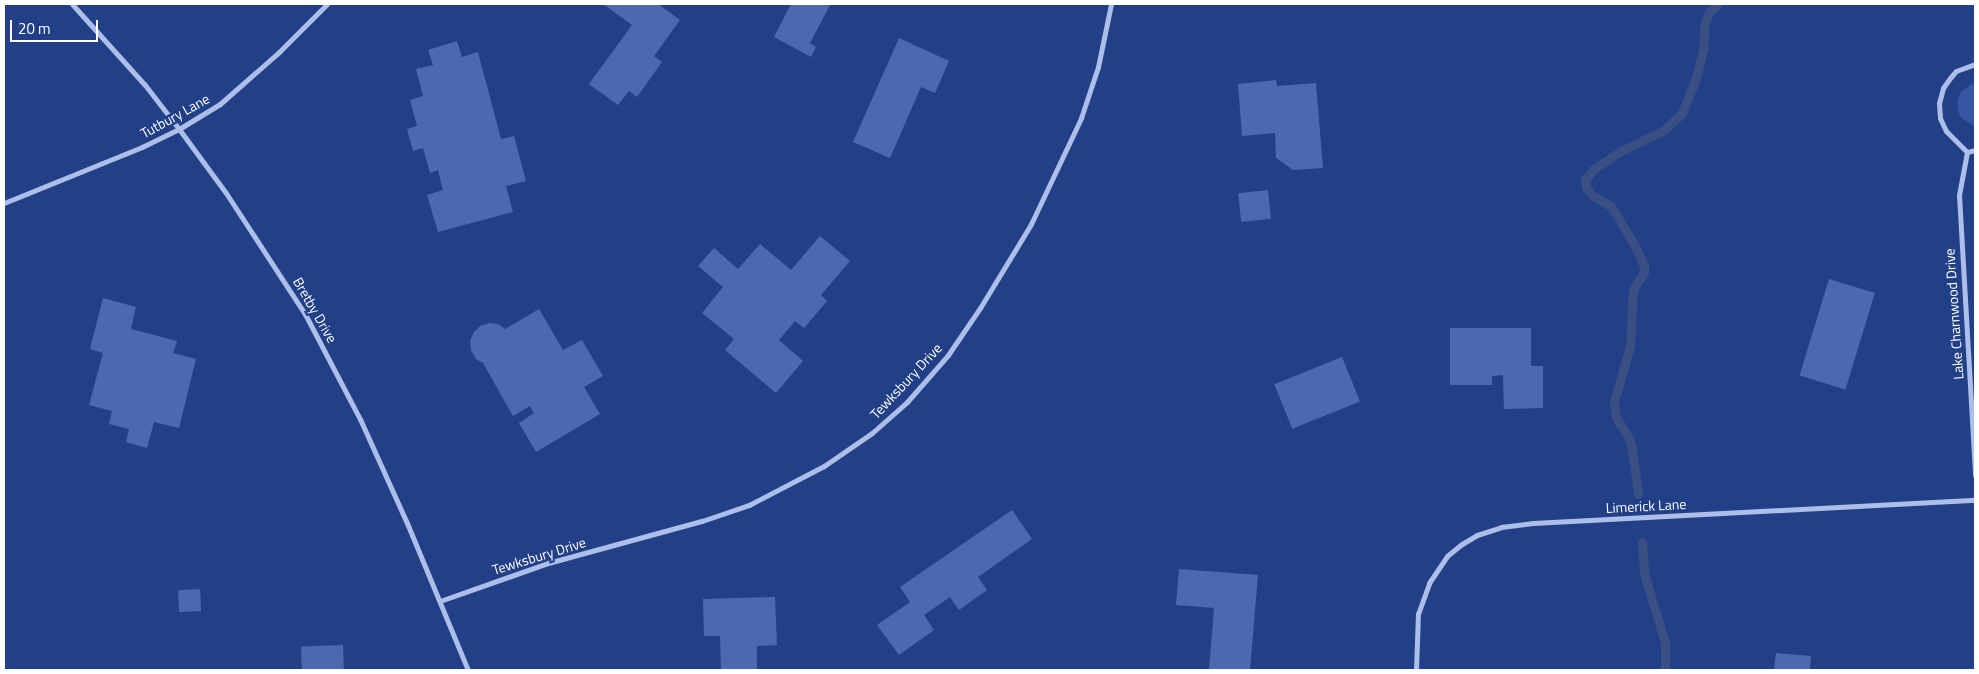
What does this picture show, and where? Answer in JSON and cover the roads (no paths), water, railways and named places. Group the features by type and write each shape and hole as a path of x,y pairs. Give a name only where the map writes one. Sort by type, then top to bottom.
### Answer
{"street":[{"name":"Bretby Drive","path":"72,4 145,86 179,129 266,251 305,314 360,419 440,601 468,670"},
{"name":"Tutbury Lane","path":"4,203 96,167 179,129 220,104 279,52 327,4"},
{"name":"Tewksbury Drive","path":"440,601 548,563 702,521 749,505 824,466 872,434 907,402 948,355 980,308 1031,224 1081,118 1098,67 1111,4"},
{"path":"1975,64 1956,72 1950,78 1943,88 1939,103 1940,118 1946,131 1967,152 1975,150"},
{"name":"Lake Charnwood Drive","path":"1967,152 1959,195 1975,476"},
{"name":"Limerick Lane","path":"1416,670 1418,614 1428,583 1447,556 1462,544 1477,535 1501,527 1533,523 1975,500"}],"waterway":[{"path":"1638,494 1632,449 1629,438 1616,417 1614,402 1630,346 1633,290 1644,272 1644,266 1635,246 1611,206 1593,196 1586,187 1585,179 1594,169 1621,151 1664,130 1682,113 1696,78 1703,49 1705,22 1710,11 1718,4"},
{"path":"1642,542 1644,573 1665,643 1665,670"}]}
